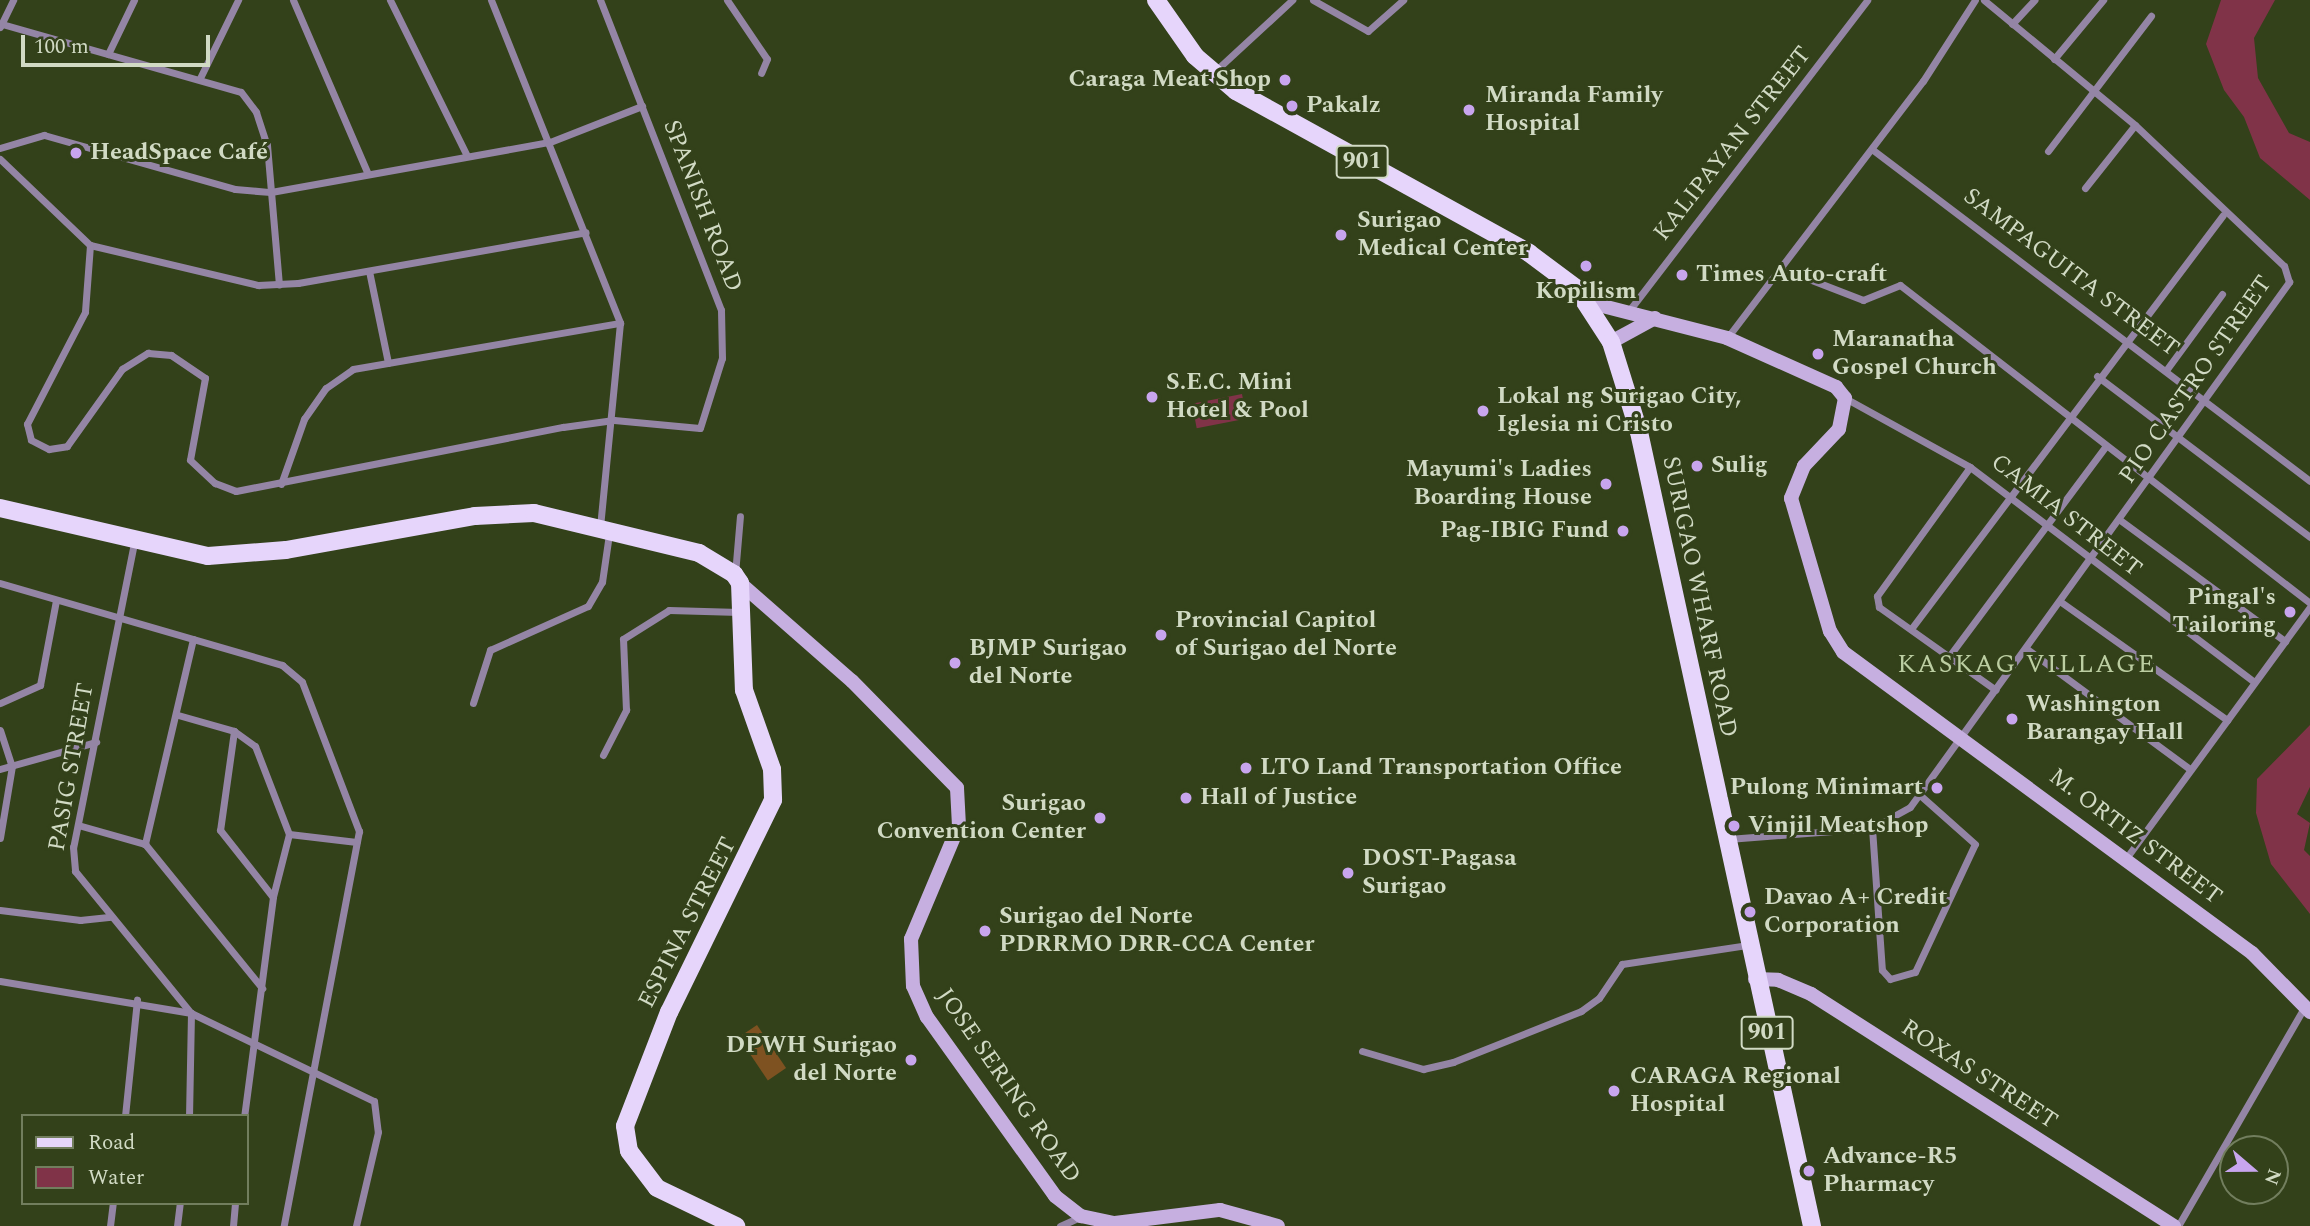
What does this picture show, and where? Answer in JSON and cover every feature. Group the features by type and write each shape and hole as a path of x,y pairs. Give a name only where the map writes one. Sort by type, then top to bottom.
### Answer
{"main road":[{"name":"SURIGAO WHARF ROAD","path":"1156,0 1213,73 1255,104 1529,253 1587,302 1611,342 1639,432 1724,840 1812,1226"},
{"path":"0,508 134,543 208,556 258,554 505,513 549,514 699,553 737,579"},
{"name":"ESPINA STREET","path":"736,1226 657,1188 629,1151 625,1126 669,1012 773,800 772,769 744,690 737,579"}],"street":[{"path":"13,0 1,26 200,78 250,101 263,128 279,284"},
{"path":"108,54 134,0"},
{"path":"200,78 238,0"},
{"path":"293,0 367,172"},
{"path":"390,0 466,154"},
{"path":"473,703 490,650 589,606 602,582 620,323 586,232 491,0"},
{"name":"SPANISH ROAD","path":"600,0 718,300 722,358 700,428 614,420"},
{"path":"727,0 767,59 761,73"},
{"path":"1213,73 1292,0"},
{"path":"1313,0 1368,31 1403,0"},
{"name":"KALIPAYAN STREET","path":"1628,312 1867,0"},
{"path":"1727,338 1873,150 1975,0"},
{"name":"PIO CASTRO STREET","path":"1872,828 1899,817 1920,795 2151,480 2289,282 2284,266 2223,215 2135,125 2089,91 1984,0"},
{"path":"2012,24 2034,0"},
{"path":"2054,59 2103,0"},
{"path":"2048,151 2089,91 2151,16"},
{"path":"0,148 44,135 235,189 271,192 466,154 550,142 642,106"},
{"path":"2085,188 2135,125"},
{"name":"SAMPAGUITA STREET","path":"1873,150 2127,338 2310,481"},
{"path":"0,159 90,244 239,281 279,284 369,271 586,232"},
{"path":"1910,629 2097,376 2223,215"},
{"path":"90,244 85,312 29,418 31,440 63,449 130,360 159,352 205,378 206,393 187,450 198,469 236,491 281,484 380,459 614,420"},
{"path":"1783,269 1869,301 1888,285 1900,285 2066,419 2151,480 2310,605 2127,857"},
{"path":"369,271 388,363"},
{"path":"2167,369 2222,294"},
{"path":"1587,302 1727,338 1825,380 1845,398"},
{"path":"1611,342 1654,318"},
{"path":"281,484 294,439 326,388 353,369 620,323"},
{"path":"2097,376 2310,537"},
{"name":"CAMIA STREET","path":"1845,398 1970,467 2089,561 2254,682"},
{"name":"M. ORTIZ STREET","path":"1845,398 1839,429 1804,466 1791,498 1830,631 1854,662 1962,736 2252,953 2307,1009"},
{"path":"1951,655 2105,447"},
{"path":"1970,467 1877,596 1879,607 1951,655 1996,691"},
{"path":"737,579 740,516"},
{"path":"2120,520 2286,640"},
{"name":"PASIG STREET","path":"134,543 78,825 75,871 191,1013 309,1074 369,1095 379,1121 356,1226"},
{"name":"JOSE SERING ROAD","path":"737,579 952,778 961,818 911,939 913,986 1014,1141 1055,1196 1081,1216 1131,1224 1220,1210 1278,1226"},
{"path":"0,583 193,639 297,674 358,824 357,842 309,1074 284,1226"},
{"path":"0,703 40,685 56,600"},
{"path":"2061,602 2227,720"},
{"path":"603,755 627,703 623,639 669,610 740,612"},
{"path":"145,844 178,715 193,639"},
{"path":"2027,649 2190,769"},
{"path":"178,715 234,731 256,746 289,834 273,897 262,988 251,1046 244,1114"},
{"path":"0,730 12,766 0,838"},
{"path":"234,731 220,830 273,897"},
{"path":"0,769 96,742"},
{"path":"1724,840 1872,828 1882,970 1890,978 1915,972 1975,844 1920,795"},
{"path":"78,825 145,844 262,988"},
{"path":"289,834 357,842"},
{"path":"0,910 80,920 111,917"},
{"path":"1362,1051 1423,1069 1454,1062 1581,1011 1599,998 1622,964 1747,945"},
{"name":"ROXAS STREET","path":"1755,979 1778,980 1811,994 2176,1226"},
{"path":"0,981 137,1000 191,1013 189,1114"},
{"path":"125,1114 137,1000"},
{"path":"2176,1226 2307,1009"},
{"path":"110,1226 113,1205"},
{"path":"177,1226 180,1205"},
{"path":"233,1226 236,1205"},
{"path":"1060,1226 1081,1216"}],"shaded area":[{"path":"757,1025 786,1068 768,1080 739,1037"}],"water":[{"path":"2221,0 2275,0 2254,38 2258,78 2289,133 2310,142 2310,200 2260,158 2244,117 2224,90 2206,44"},
{"path":"1242,394 1247,419 1197,428 1192,404"},
{"path":"2310,725 2310,787 2297,814 2310,823 2304,850 2310,856 2310,914 2271,864 2256,813 2257,779"}],"place":[{"name":"Caraga Meat Shop","path":"1285,80"},
{"name":"Pakalz","path":"1292,106"},
{"name":"Miranda Family Hospital","path":"1469,110"},
{"name":"HeadSpace Café","path":"76,153"},
{"name":"Surigao Medical Center","path":"1341,235"},
{"name":"Kopilism","path":"1586,266"},
{"name":"Times Auto-craft","path":"1682,275"},
{"name":"Maranatha Gospel Church","path":"1818,354"},
{"name":"S.E.C. Mini Hotel & Pool","path":"1152,397"},
{"name":"Lokal ng Surigao City, Iglesia ni Cristo","path":"1483,411"},
{"name":"Sulig","path":"1697,466"},
{"name":"Mayumi's Ladies Boarding House","path":"1606,484"},
{"name":"Pag-IBIG Fund","path":"1623,531"},
{"name":"Pingal's Tailoring","path":"2290,612"},
{"name":"Provincial Capitol of Surigao del Norte","path":"1161,635"},
{"name":"BJMP Surigao del Norte","path":"955,663"},
{"name":"Washington Barangay Hall","path":"2012,719"},
{"name":"LTO Land Transportation Office","path":"1246,768"},
{"name":"Pulong Minimart","path":"1937,788"},
{"name":"Hall of Justice","path":"1186,798"},
{"name":"Surigao Convention Center","path":"1100,818"},
{"name":"Vinjil Meatshop","path":"1734,826"},
{"name":"DOST-Pagasa Surigao","path":"1348,873"},
{"name":"Davao A+ Credit Corporation","path":"1750,912"},
{"name":"Surigao del Norte PDRRMO DRR-CCA Center","path":"985,931"},
{"name":"DPWH Surigao del Norte","path":"911,1060"},
{"name":"CARAGA Regional Hospital","path":"1614,1091"},
{"name":"Advance-R5 Pharmacy","path":"1809,1171"}],"district":[{"name":"KASKAG VILLAGE","path":"2027,665"}]}
